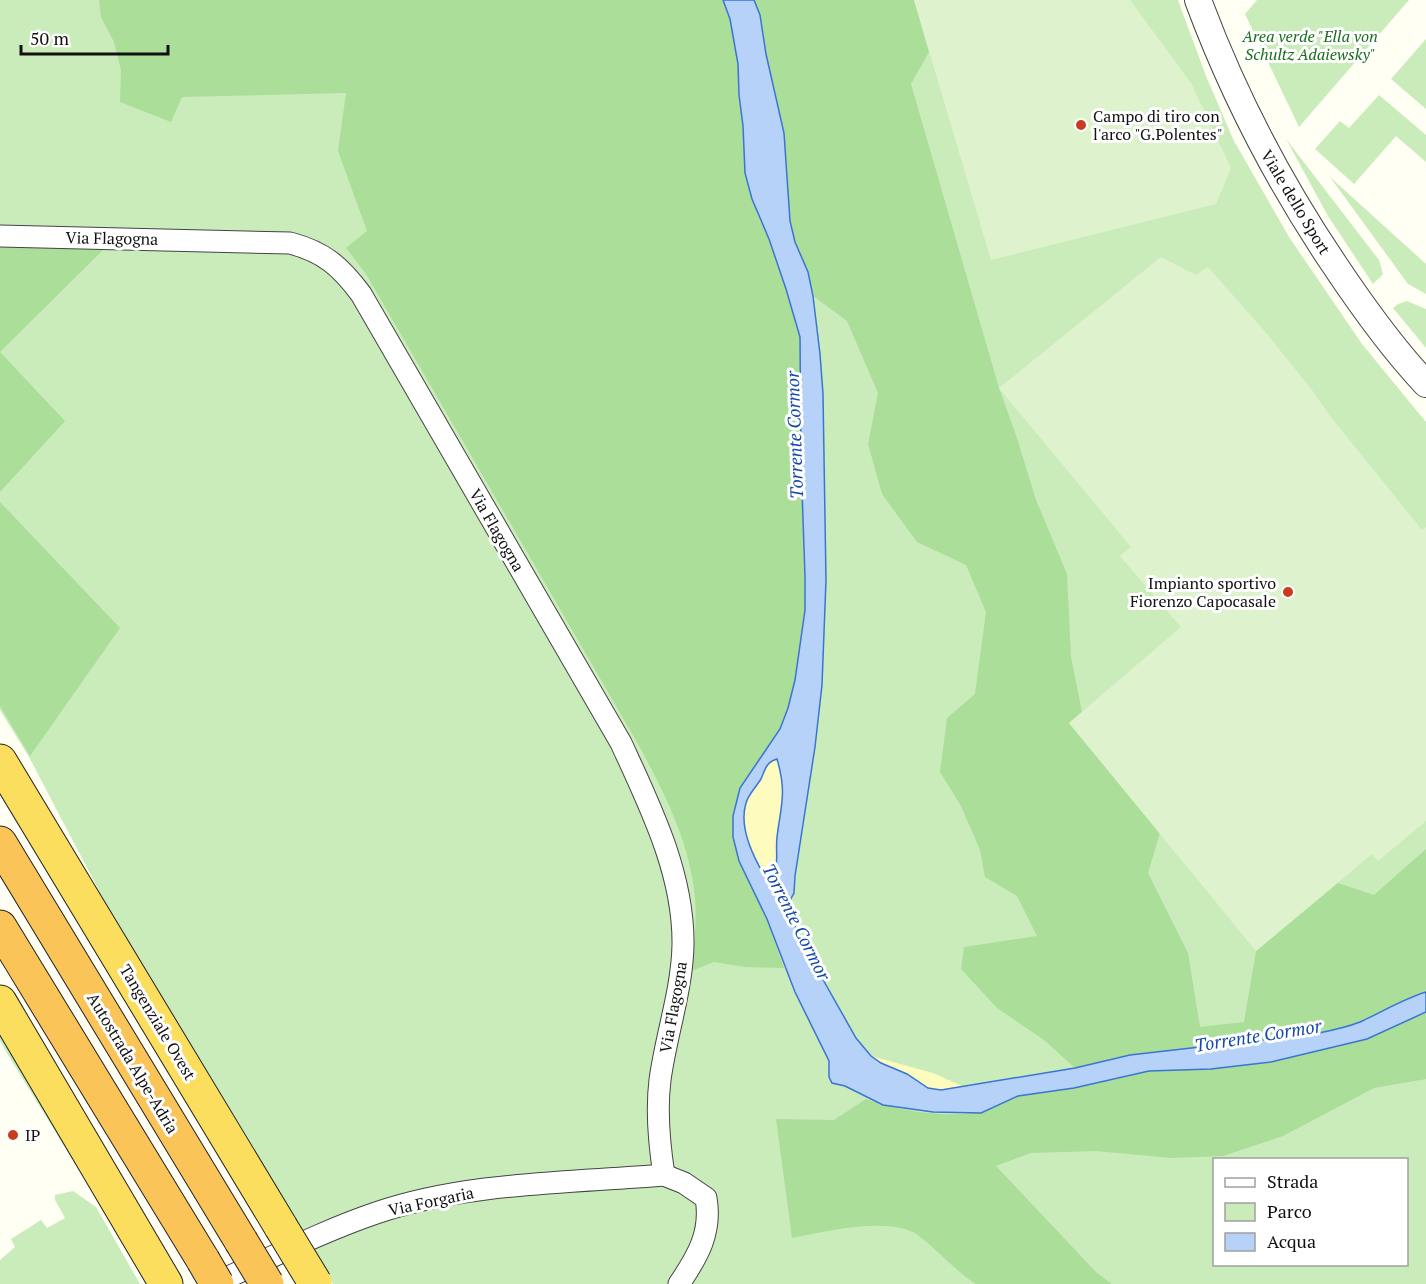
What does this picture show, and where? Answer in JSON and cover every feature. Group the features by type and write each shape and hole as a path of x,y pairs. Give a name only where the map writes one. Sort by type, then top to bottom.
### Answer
{"highway":[{"name":"Tangenziale Ovest","path":"0,761 316,1283"},
{"name":"Autostrada Alpe-Adria","path":"0,843 267,1284"},
{"path":"0,927 211,1276"},
{"path":"0,1002 162,1283"},
{"path":"103,1203 162,1283"}],"street":[{"name":"Viale dello Sport","path":"1198,0 1250,122 1296,207 1381,332 1426,384"},
{"name":"Via Flagogna","path":"0,236 290,243 308,248 332,261 361,294 621,743 652,810 676,885 683,944 681,974 660,1081 658,1136 664,1175"},
{"name":"Via Forgaria","path":"211,1276 376,1213 409,1204 481,1190 664,1175 684,1183 706,1198 709,1215 703,1242 679,1284"}],"green space":[{"path":"0,0 1178,0 1206,76 1234,141 1289,237 1362,344 1426,422 1426,1284 333,1284 106,904 29,757 0,710"},
{"name":"Area verde \"Ella von Schultz Adaiewsky\"","path":"1257,0 1409,0 1299,127 1245,14"},
{"path":"1426,39 1426,109 1391,79"},
{"path":"1379,95 1426,135 1426,162 1396,136 1354,184 1315,149 1340,121 1349,128"},
{"path":"1286,139 1379,260 1383,274 1373,284 1328,216"},
{"path":"1330,177 1426,264 1426,294 1408,284"},
{"path":"1407,301 1426,309 1426,348 1393,308"},
{"path":"0,1023 90,1182 77,1167 0,1041"},
{"path":"73,1191 96,1207 140,1284 0,1284 0,1260 15,1247 11,1239 41,1220 47,1228 65,1218 55,1200 55,1195"}],"shaded area":[{"path":"99,0 723,0 730,19 738,64 745,173 760,221 769,239 786,289 800,337 805,610 795,680 788,709 780,729 768,748 739,861 767,919 784,968 745,967 714,962 691,971 696,916 692,877 682,837 657,780 366,274 346,248 367,231 338,151 346,93 182,97 171,122 120,102 121,70 114,42 101,17"},
{"path":"754,0 914,0 929,52 911,84 999,388 1036,500 1067,574 1071,657 1082,712 1069,723 1160,833 1148,873 1188,953 1200,1027 1244,1022 1256,951 1338,883 1374,895 1426,849 1426,992 1342,1028 1314,1034 1130,1055 1075,1068 1044,1040 997,1008 961,969 964,947 1037,936 1017,896 985,877 980,850 961,806 940,772 947,718 975,694 986,612 966,565 917,542 882,494 868,444 878,393 847,321 813,296 808,272 795,242 790,221 784,133 766,54 760,15"},
{"name":"Campo di tiro con l'arco \"G.Polentes\"","path":"914,0 1130,0 1191,83 1231,168 1216,204 991,260"},
{"path":"0,243 106,247 0,352"},
{"name":"Impianto sportivo Fiorenzo Capocasale","path":"1161,257 1196,275 1208,267 1267,334 1422,530 1426,527 1426,821 1378,861 1372,854 1256,951 1069,723 1181,627 1120,556 1131,547 999,388"},
{"path":"0,352 65,421 0,492"},
{"path":"0,502 120,628 30,756 0,706"},
{"path":"1426,1012 1426,1079 1374,1088 1283,1136 1223,1156 1172,1158 1096,1151 1031,1153 996,1166 1097,1273 1112,1284 976,1284 919,1236 893,1227 857,1227 792,1238 776,1119 834,1120 866,1099 927,1113 974,1113 992,1109 1018,1096 1118,1079 1149,1071 1211,1069 1271,1062 1367,1039"}],"sand":[{"path":"777,758 784,800 777,837 775,872 768,882 749,844 744,812 747,798 765,767"},
{"path":"871,1056 933,1073 962,1086 941,1090 928,1088 907,1074"}],"water":[{"path":"723,0 754,0 760,15 766,54 784,133 790,221 795,242 808,272 813,296 823,394 826,580 822,685 794,893 788,904 790,915 804,946 856,1038 871,1056 881,1063 907,1074 928,1088 941,1090 1075,1068 1130,1055 1320,1033 1360,1022 1426,992 1426,1012 1367,1039 1271,1062 1211,1069 1149,1071 1074,1088 1018,1096 981,1113 933,1112 883,1105 845,1086 832,1083 829,1077 829,1061 795,992 767,919 739,861 733,837 733,816 740,788 780,729 788,708 795,680 805,610 805,577 800,337 786,289 752,199 745,173 738,64 730,19","holes":["777,759 782,799 776,866 768,882 749,844 744,813 748,797 768,764"]}],"place":[{"name":"Campo di tiro con l'arco \"G.Polentes\"","path":"1081,125"},
{"name":"Impianto sportivo Fiorenzo Capocasale","path":"1288,592"},
{"name":"IP","path":"13,1135"}],"water label":[{"name":"Torrente Cormor","path":"795,435"},
{"name":"Torrente Cormor","path":"796,922"},
{"name":"Torrente Cormor","path":"1258,1036"}]}
